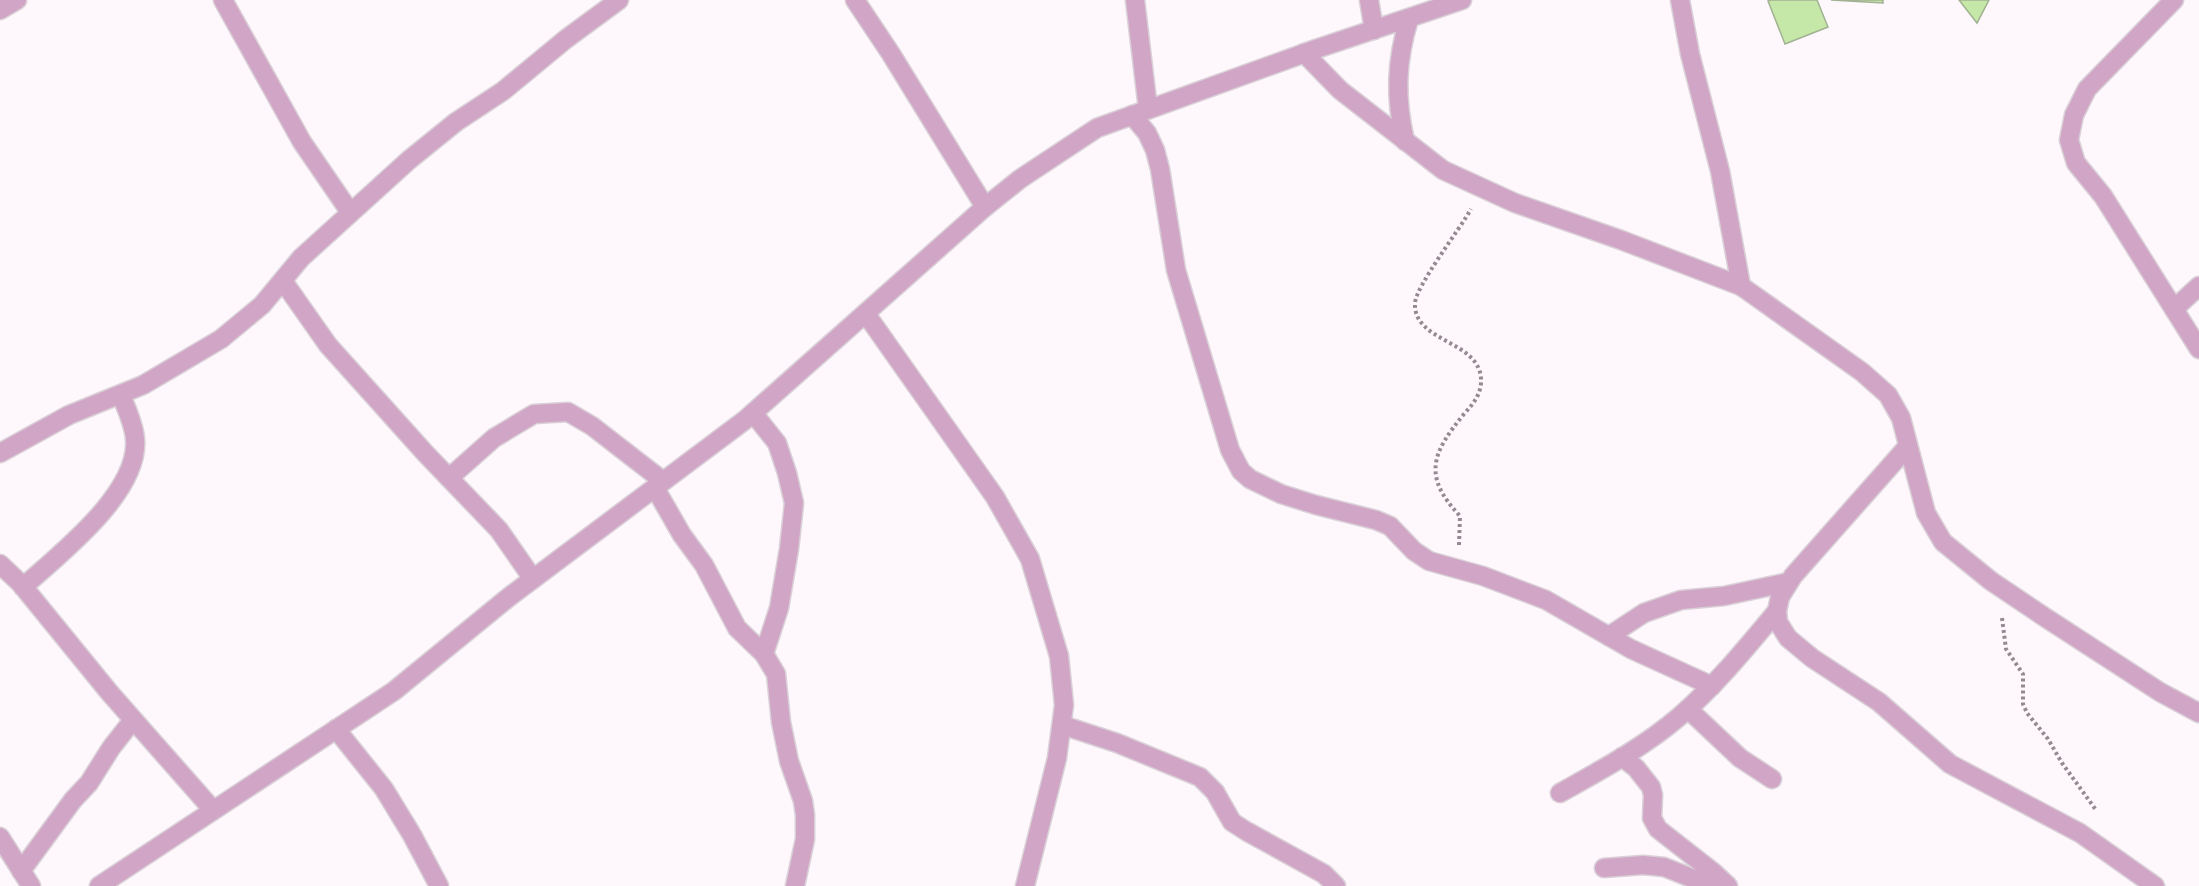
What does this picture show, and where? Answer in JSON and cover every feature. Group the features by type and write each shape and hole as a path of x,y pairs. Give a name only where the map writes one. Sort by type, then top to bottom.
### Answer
{"street":[{"path":"0,10 17,0"},
{"path":"223,0 302,142 350,212"},
{"path":"0,453 69,416 143,385 221,339 262,305 301,258 350,212 456,122 502,92 566,39 619,0"},
{"path":"855,0 985,207"},
{"path":"1135,0 1140,112 1160,169 1176,270 1230,450 1241,471 1250,479 1281,494 1316,505 1358,514 1390,526 1414,551 1429,561 1483,576 1546,600 1631,649 1712,686"},
{"path":"1369,0 1374,30"},
{"path":"99,886 394,691 533,579 753,413 985,207 1020,179 1097,128 1304,53 1462,0"},
{"path":"1680,0 1690,54 1720,171 1741,286"},
{"path":"2174,0 2087,89 2074,115 2069,140 2076,163 2103,196 2199,350"},
{"path":"1406,141 1398,111 1399,59 1408,19"},
{"path":"1304,53 1340,90 1443,170 1515,203 1621,240 1741,286 1862,372 1888,395 1901,418 1926,513 1943,542 2008,592 2160,692 2199,712"},
{"path":"283,281 328,345 498,530 533,579"},
{"path":"2174,309 2199,286"},
{"path":"866,314 995,497 1030,559 1059,656 1064,705 1062,725 1057,758 1025,886"},
{"path":"23,586 86,531 123,486 134,458 135,438 121,394"},
{"path":"449,478 494,438 534,414 568,412 592,426 659,485 682,535 704,566 737,628 764,654 776,674 781,722 789,761 803,801 805,815 805,839 795,886"},
{"path":"753,413 777,443 794,502 779,608 764,654"},
{"path":"1908,446 1789,582 1780,597 1777,611 1778,622 1788,638 1812,658 1879,702 1950,764 2080,833 2155,886"},
{"path":"0,564 23,586 133,720 213,810"},
{"path":"1609,636 1644,613 1681,600 1724,597 1789,582"},
{"path":"1560,793 1622,757 1688,710 1712,686 1777,611"},
{"path":"1688,710 1740,758 1772,778"},
{"path":"0,837 26,878 133,720"},
{"path":"1062,725 1117,743 1200,777 1215,792 1232,822 1324,874 1336,886"},
{"path":"336,729 384,789 439,886"},
{"path":"1622,757 1636,768 1651,787 1652,818 1658,829 1728,886"},
{"path":"1604,868 1643,865 1664,867 1712,886"}],"path":[{"path":"1458,570 1460,516 1440,489 1435,473 1436,456 1452,428 1477,399 1481,376 1474,362 1463,352 1424,327 1416,314 1415,301 1428,275 1466,219 1483,188"},
{"path":"2008,592 2002,621 2006,649 2023,675 2023,704 2099,815"}],"building":[{"path":"1817,0 1828,27 1785,44 1768,1"},
{"path":"1831,0 1883,0 1883,3"},
{"path":"1959,0 1989,0 1977,23"}]}
